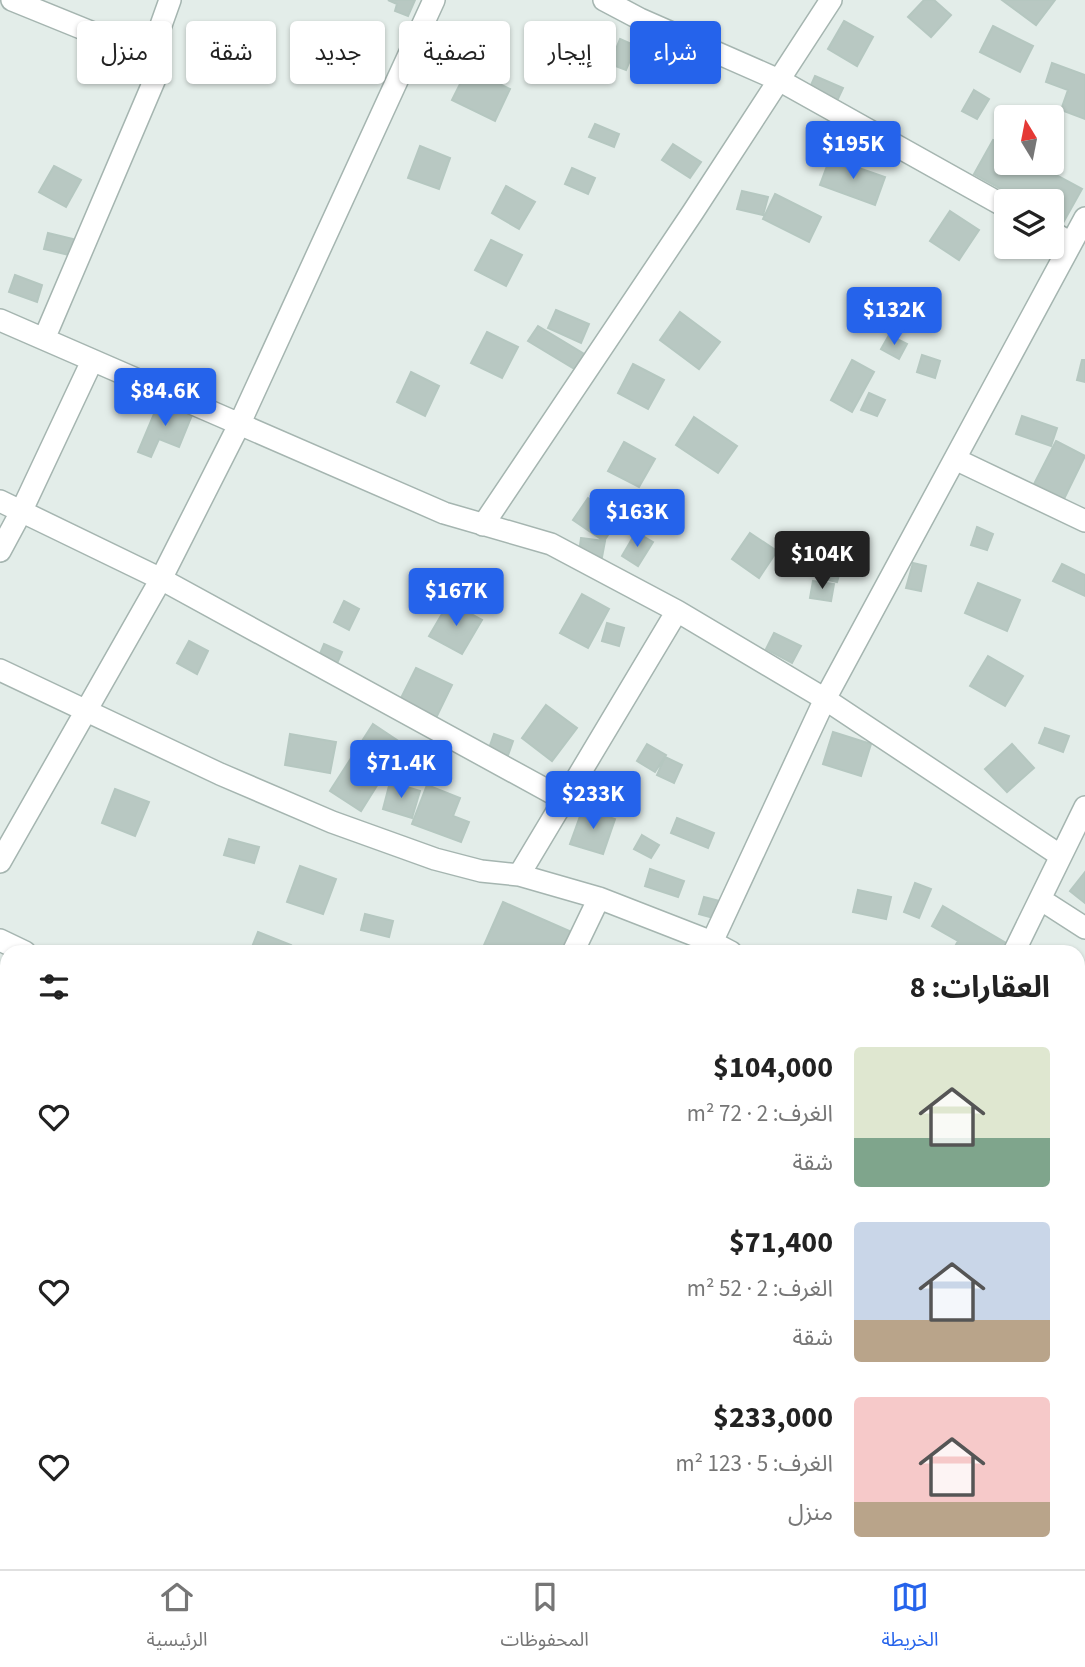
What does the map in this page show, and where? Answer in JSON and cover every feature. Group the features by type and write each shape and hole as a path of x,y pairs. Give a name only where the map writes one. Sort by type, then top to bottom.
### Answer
{"street":[{"path":"12,0 77,26"},
{"path":"162,21 170,0"},
{"path":"0,862 161,579 239,425 434,0"},
{"path":"604,0 640,19 779,80 994,200"},
{"path":"483,525 831,0"},
{"path":"44,340 153,84"},
{"path":"723,945 825,699 1085,218"},
{"path":"1064,239 1071,243"},
{"path":"0,320 432,508 551,544 677,611 825,699 1060,856"},
{"path":"0,551 92,361"},
{"path":"955,459 1085,522"},
{"path":"0,501 161,579 563,799"},
{"path":"519,875 677,611"},
{"path":"0,670 220,774 332,822 435,859 481,871 519,875 598,898 717,945"},
{"path":"1017,945 1085,807"},
{"path":"576,945 598,898"},
{"path":"1040,899 1085,928"}],"building":[{"path":"388,0 415,0 408,16 395,11 397,4"},
{"path":"924,0 934,0 951,15 931,37 908,17"},
{"path":"1002,0 1055,0 1036,25"},
{"path":"844,21 873,37 857,66 828,49"},
{"path":"993,26 1033,46 1020,72 980,52"},
{"path":"620,39 630,43 630,60 626,70 616,66 616,49"},
{"path":"1052,63 1085,75 1085,119 1064,111 1063,105 1068,90 1046,82"},
{"path":"815,76 843,88 836,103 808,92"},
{"path":"460,84 500,84 510,89 495,121 452,100"},
{"path":"974,90 989,99 977,119 962,111"},
{"path":"595,124 619,134 614,147 589,137"},
{"path":"993,140 994,175 1056,175 1082,189 1064,221 1064,189 1001,189 974,174"},
{"path":"673,144 701,162 690,178 662,160"},
{"path":"420,146 450,158 439,189 408,178"},
{"path":"830,158 885,177 875,205 820,185"},
{"path":"54,166 81,180 66,207 39,192"},
{"path":"572,168 595,178 588,194 565,184"},
{"path":"506,186 535,202 519,229 492,213"},
{"path":"742,191 768,197 763,215 737,209"},
{"path":"775,194 821,217 809,242 763,219"},
{"path":"950,211 979,230 959,260 930,241"},
{"path":"48,233 77,240 73,256 44,249"},
{"path":"491,240 522,255 506,286 475,270"},
{"path":"15,275 42,285 37,302 9,292"},
{"path":"556,310 589,324 581,343 548,328"},
{"path":"680,312 720,342 699,369 660,340"},
{"path":"538,326 586,355 576,370 528,341"},
{"path":"487,332 518,347 502,378 471,363"},
{"path":"889,335 907,344 899,359 881,349"},
{"path":"922,355 940,361 935,378 917,372"},
{"path":"852,360 874,372 852,412 831,400"},
{"path":"1082,360 1085,360 1085,382 1077,380"},
{"path":"633,364 664,380 648,409 618,393"},
{"path":"411,372 439,386 425,416 397,402"},
{"path":"869,393 885,400 877,416 861,410"},
{"path":"159,402 192,415 179,447 159,439 151,457 138,452"},
{"path":"1022,416 1057,428 1051,446 1016,434"},
{"path":"694,417 737,446 718,473 676,445"},
{"path":"1056,441 1085,456 1064,499 1034,484"},
{"path":"624,442 655,459 639,487 608,471"},
{"path":"588,498 619,518 604,541 573,520"},
{"path":"977,527 993,534 987,550 971,545"},
{"path":"636,532 653,542 638,566 622,556"},
{"path":"750,533 777,551 759,578 732,559"},
{"path":"581,538 605,541 602,557 579,553"},
{"path":"823,552 844,558 837,582 816,577"},
{"path":"913,563 926,566 921,591 906,588"},
{"path":"1062,564 1085,575 1085,596 1053,581"},
{"path":"813,581 834,584 831,601 810,598"},
{"path":"978,583 1020,600 1007,631 965,613"},
{"path":"582,594 609,609 588,648 560,633"},
{"path":"344,601 359,609 349,630 334,622"},
{"path":"449,602 482,620 462,654 429,636"},
{"path":"607,623 624,628 619,646 602,641"},
{"path":"774,633 801,646 792,663 766,649"},
{"path":"189,641 208,651 197,674 177,663"},
{"path":"324,644 342,652 335,668 317,661"},
{"path":"988,656 1023,676 1005,706 970,686"},
{"path":"416,668 452,685 436,718 400,700"},
{"path":"546,705 577,728 552,761 522,738"},
{"path":"373,724 403,744 361,811 330,791"},
{"path":"1045,728 1069,736 1063,752 1039,743"},
{"path":"833,732 871,744 861,776 823,764"},
{"path":"290,734 336,742 330,773 285,765"},
{"path":"494,734 513,741 506,761 487,754"},
{"path":"647,744 666,755 655,772 637,761"},
{"path":"1012,744 1034,768 1007,792 985,769"},
{"path":"665,757 682,765 674,783 657,775"},
{"path":"390,782 420,791 412,818 383,809"},
{"path":"427,785 460,798 453,816 469,822 461,842 412,824"},
{"path":"115,789 149,802 135,836 102,823"},
{"path":"583,808 615,819 603,854 570,844"},
{"path":"677,818 714,833 708,848 671,833"},
{"path":"642,835 659,845 651,858 634,849"},
{"path":"229,839 259,847 254,863 224,855"},
{"path":"300,866 336,879 323,914 287,902"},
{"path":"650,869 684,881 678,897 645,886"},
{"path":"1085,872 1085,903 1070,891"},
{"path":"915,883 931,889 919,918 904,912"},
{"path":"858,890 891,897 886,919 853,912"},
{"path":"704,897 727,903 721,920 699,914"},
{"path":"503,902 574,933 569,945 484,945"},
{"path":"943,906 1009,945 956,945 958,941 932,926"},
{"path":"365,914 393,921 389,937 361,930"},
{"path":"258,932 291,945 253,945"}]}
